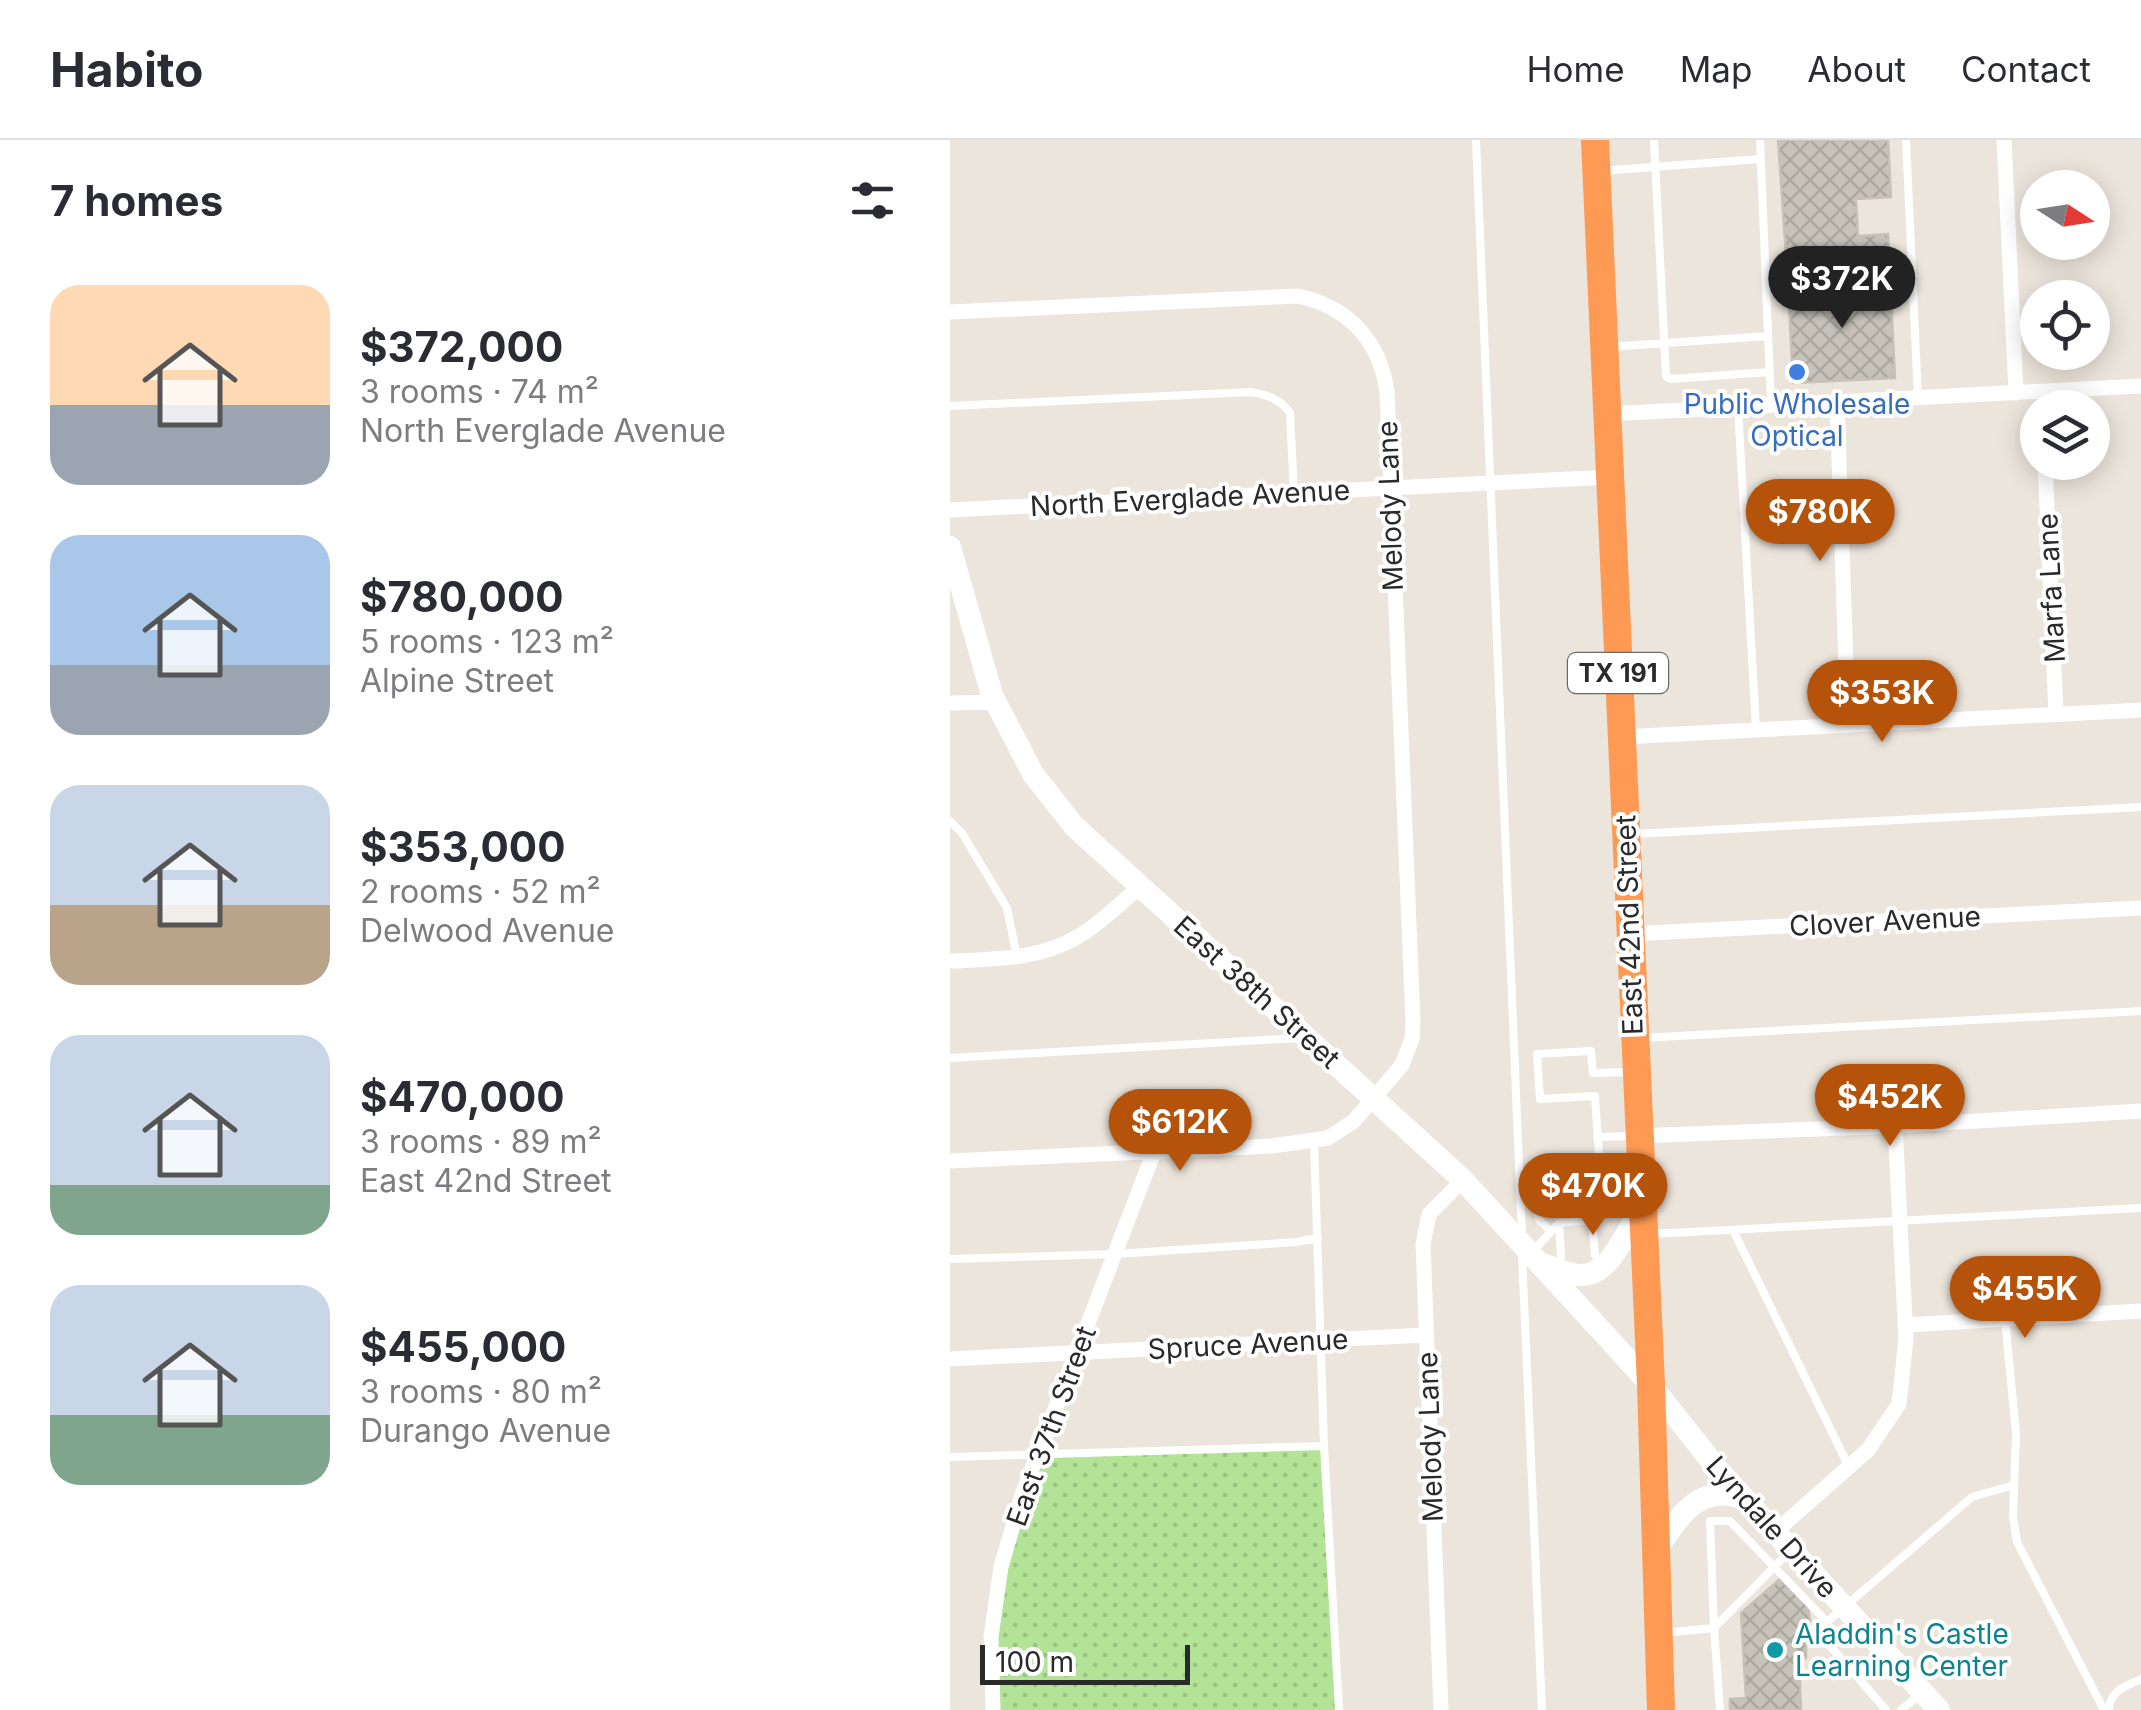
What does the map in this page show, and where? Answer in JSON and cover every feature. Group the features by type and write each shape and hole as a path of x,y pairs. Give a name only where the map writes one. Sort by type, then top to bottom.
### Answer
{"highway":[{"name":"East 42nd Street","path":"1596,140 1651,1385 1660,1710"}],"street":[{"path":"2004,140 2016,393"},
{"name":"Melody Lane","path":"950,312 1280,296 1315,300 1346,316 1360,328 1379,358 1387,392 1413,1021 1407,1056 1376,1098 1339,1132 1314,1141"},
{"path":"2110,390 2141,386"},
{"path":"1607,414 2020,394"},
{"path":"1838,402 1848,724"},
{"name":"North Everglade Avenue","path":"950,510 1610,477"},
{"name":"Marfa Lane","path":"2046,480 2056,714"},
{"name":"East 38th Street","path":"950,546 958,604 996,702 1033,774 1074,826 1463,1180 1538,1254 1651,1385"},
{"path":"950,703 996,702"},
{"path":"1621,736 2141,710"},
{"path":"950,961 1017,957 1057,947 1081,934 1140,887"},
{"name":"Clover Avenue","path":"1629,934 2141,908"},
{"path":"1637,1136 2141,1111"},
{"path":"1783,1541 1868,1450 1899,1404 1906,1325 1895,1126"},
{"path":"950,1161 1314,1141"},
{"name":"East 37th Street","path":"993,1710 992,1637 1001,1567 1039,1452 1154,1152"},
{"name":"Melody Lane","path":"1441,1710 1425,1335 1425,1226 1437,1204 1463,1180"},
{"path":"1538,1254 1576,1275 1593,1274 1611,1259 1626,1229 1642,1214"},
{"path":"1906,1325 2141,1311"},
{"name":"Spruce Avenue","path":"950,1359 1425,1335"},
{"name":"Lyndale Drive","path":"1651,1385 1783,1541 1909,1705 1939,1710"},
{"path":"1656,1550 1705,1496 1723,1491 1744,1498"}],"lane":[{"path":"1476,140 1521,1217 1538,1254 1542,1710"},
{"path":"1654,140 1666,376 1770,372"},
{"path":"1760,140 1771,405"},
{"path":"1906,140 1918,398"},
{"path":"1597,172 1760,159"},
{"path":"1604,347 1768,336"},
{"path":"950,406 1264,394 1276,398 1290,413 1294,493"},
{"path":"1738,407 1756,729"},
{"path":"1625,834 2141,807"},
{"path":"950,821 1007,908 1017,957"},
{"path":"1634,1038 2141,1011"},
{"path":"950,1058 1308,1038"},
{"path":"1540,1099 1537,1054 1591,1051 1601,1186 1592,1220 1595,1255"},
{"path":"1593,1073 1635,1072"},
{"path":"1516,1101 1594,1096"},
{"path":"1598,1137 1637,1136"},
{"path":"1314,1141 1324,1446 1339,1710"},
{"path":"1519,1172 1535,1181 1539,1220 1551,1231"},
{"path":"1521,1217 1536,1196"},
{"path":"1596,1202 1733,1230 2141,1208"},
{"path":"1538,1254 1559,1222 1592,1220"},
{"path":"1538,1254 1559,1222"},
{"path":"1733,1230 1849,1467"},
{"path":"950,1259 1115,1254 1318,1238"},
{"path":"2005,1319 2016,1433 2012,1516 2016,1542 2106,1710"},
{"path":"950,1457 1324,1446"},
{"path":"1886,1710 1818,1632 1972,1498 2014,1485"},
{"path":"1720,1710 1710,1521 1730,1521 1773,1566 1836,1614"},
{"path":"1658,1634 1714,1628 1773,1566 1783,1541"},
{"path":"2106,1710 2119,1688 2141,1679"}],"green space":[{"path":"1327,1443 1339,1710 993,1710 1001,1567 1038,1453"}],"building":[{"path":"1778,140 1888,140 1891,197 1856,199 1858,236 1888,234 1890,278 1788,283"},
{"path":"1890,278 1895,378 1793,383 1788,283"},
{"name":"Aladdin's Castle Learning Center","path":"1780,1579 1808,1605 1810,1621 1798,1637 1806,1643 1806,1658 1799,1658 1801,1710 1730,1710 1730,1699 1746,1698 1741,1613"}],"place":[{"name":"Public Wholesale Optical","path":"1797,372"},
{"name":"Aladdin's Castle Learning Center","path":"1775,1650"}]}
